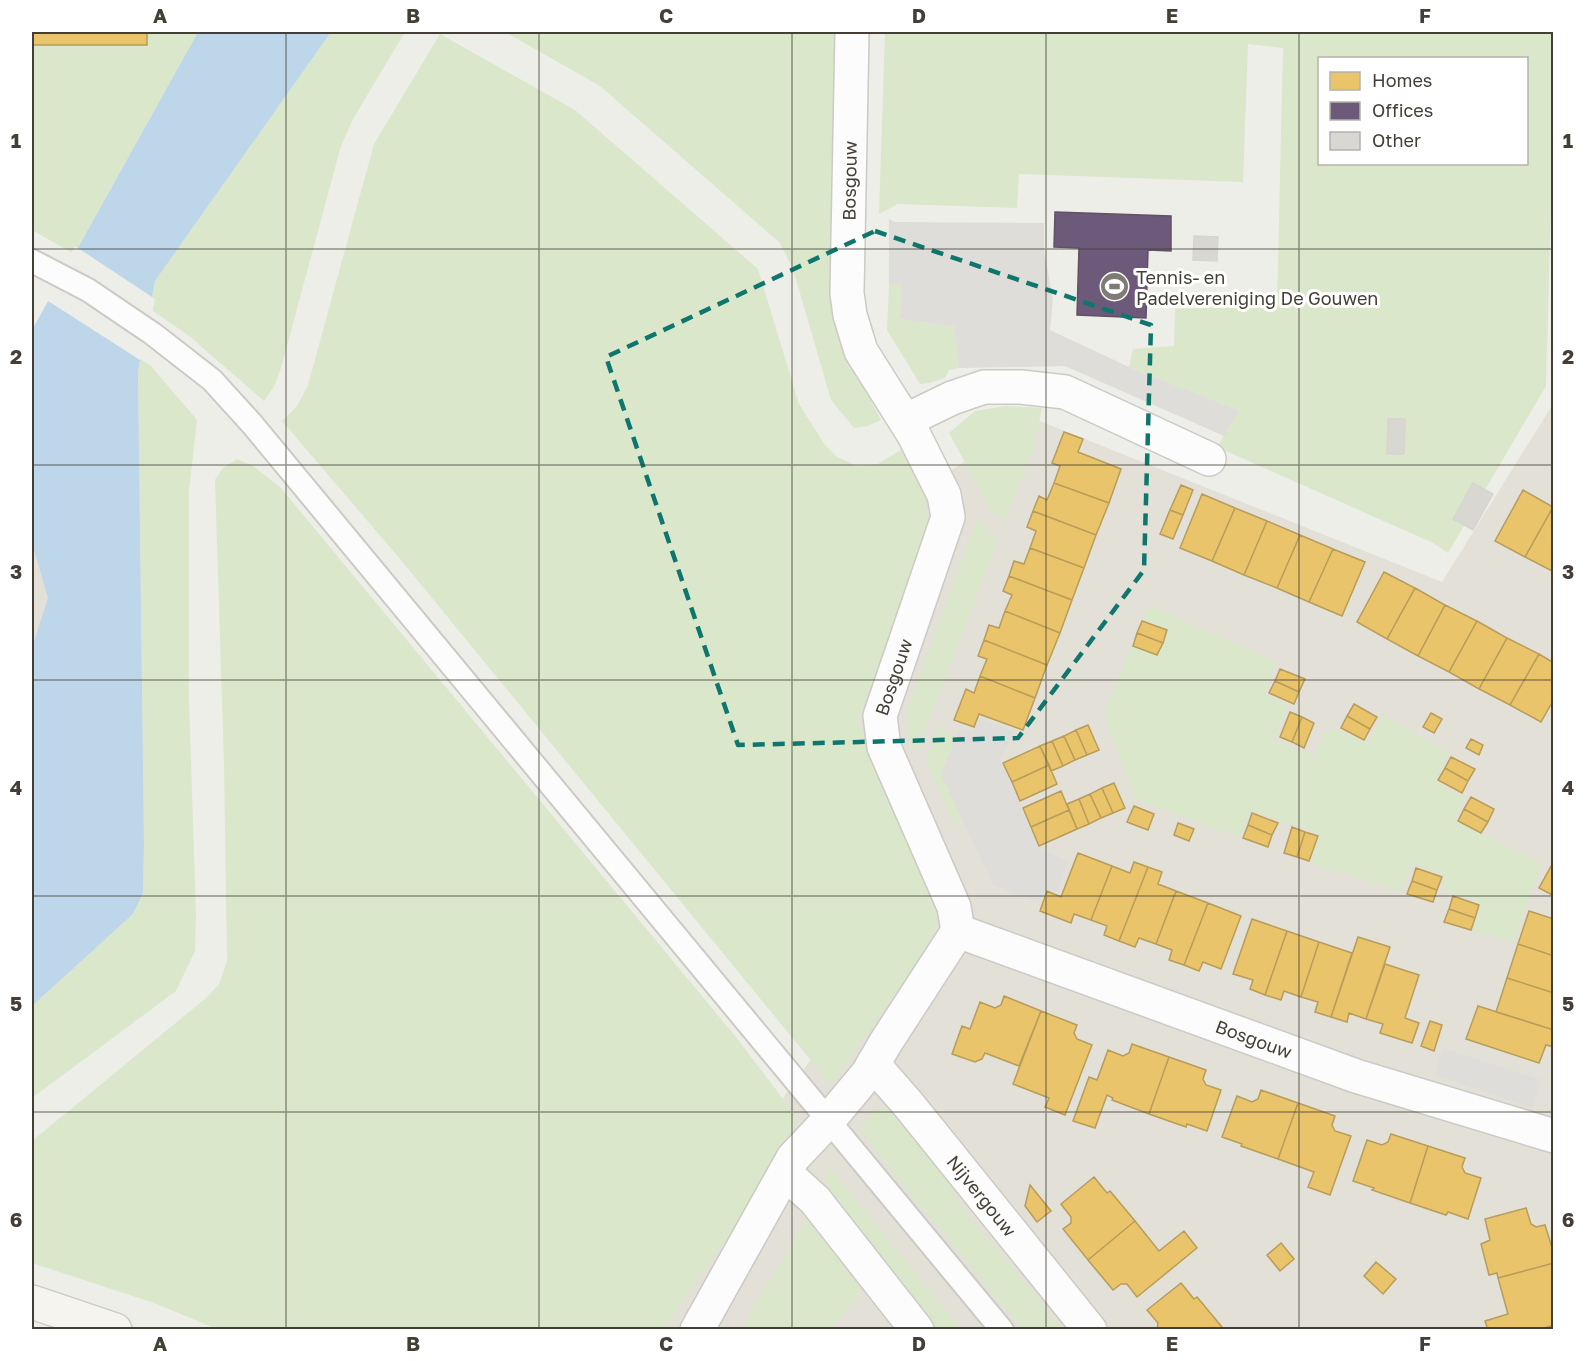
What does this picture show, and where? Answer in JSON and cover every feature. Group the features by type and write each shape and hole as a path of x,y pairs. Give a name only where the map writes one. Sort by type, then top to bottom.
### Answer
{"main road":[{"path":"32,1302 115,1329"}],"street":[{"name":"Bosgouw","path":"852,32 847,293 850,315 861,351 908,423 944,495 948,517 880,716 881,726 884,747 954,907 958,931 1356,1076 1554,1136"},
{"path":"908,423 917,415 943,402 984,387 1021,387 1065,392 1209,459"},
{"path":"697,1329 793,1158 828,1121 873,1064 958,931"},
{"name":"Nijvergouw","path":"873,1064 1090,1329"},
{"path":"785,1173 815,1200 917,1329"}],"lane":[{"path":"32,261 88,290 153,334 212,380 252,424 1002,1329"}],"highlighted area":[{"path":"875,231 1151,325 1144,570 1018,738 738,745 606,357"}],"shaded area":[{"path":"889,219 895,222 1044,223 1044,250 1053,299 1050,330 1129,367 1239,411 1224,436 1065,366 959,368 955,327 900,319 901,285 889,285"},
{"path":"1553,404 1553,1329 659,1330 647,1286 889,951 821,718 892,509 970,458 1025,415 1442,582"},
{"path":"32,438 63,608 32,708"},
{"path":"980,718 1014,732 1000,760 1039,849 1067,861 1058,892 1046,888 1039,903 993,885 941,774 960,729 973,731"},
{"path":"1443,1048 1541,1080 1533,1108 1435,1075"}],"green space":[{"path":"147,32 198,32 74,254 32,230 32,45 147,45"},
{"path":"331,32 405,32 353,119 341,146 281,368 275,385 264,401 188,335 150,309 155,281"},
{"path":"505,32 841,32 832,278 837,332 881,420 868,426 854,428 831,400 793,269 780,243 600,86"},
{"path":"885,32 1553,32 1553,132 1546,386 1448,553 1433,543 1217,447 1238,411 1129,367 1133,349 1174,346 1175,309 1277,305 1283,48 1248,44 1243,182 1019,174 1017,208 898,204 879,214"},
{"path":"440,34 575,110 758,269 799,404 825,445 837,457 857,466 878,464 902,449 924,495 927,517 924,545 858,721 936,902 936,924 930,945 831,1085 400,559 282,421 297,406 308,385 374,144"},
{"path":"889,285 901,285 900,319 956,327 959,368 949,370 945,378 920,384 887,330"},
{"path":"140,359 151,366 197,420 189,491 189,700 196,914 195,951 176,991 32,1098 32,1006 133,914 143,893 138,372"},
{"path":"1005,406 1042,408 1034,447 1005,519 992,513 949,433 975,411"},
{"path":"237,459 253,466 280,487 736,1037 799,1120 730,1234 663,1329 217,1329 154,1303 32,1263 32,1141 206,998 219,984 227,961 224,765 215,480 223,468"},
{"path":"978,517 997,542 917,752 909,739 907,709"},
{"path":"1149,605 1276,662 1265,694 1288,705 1275,740 1314,756 1324,733 1337,729 1368,744 1383,715 1450,753 1435,780 1465,798 1454,820 1542,863 1514,942 1472,931 1481,903 1441,889 1446,876 1412,864 1403,892 1311,863 1320,834 1251,811 1239,837 1135,799 1104,713"},
{"path":"938,728 959,738 967,817 953,823 926,759"},
{"path":"886,1106 960,1186 955,1199 1063,1329 1023,1329 881,1158 860,1129 875,1111"},
{"path":"829,1166 961,1329 931,1329 831,1204 824,1178"},
{"path":"807,1217 862,1291 830,1329 742,1329"}],"water":[{"path":"198,32 331,32 155,281 138,372 143,893 133,914 32,1006 32,648 48,598 32,543 32,330"}],"pier":[{"path":"75,246 155,299 145,349 140,360 45,299"}],"building: Homes":[{"path":"32,32 147,32 147,45 32,45"},
{"path":"1064,432 1083,439 1078,452 1121,469 1109,503 1054,483 1060,466 1052,463"},
{"path":"1054,483 1109,503 1096,535 1033,511 1039,496 1047,500"},
{"path":"1181,485 1193,490 1183,515 1170,510"},
{"path":"1523,490 1553,507 1525,557 1495,541"},
{"path":"1202,494 1235,508 1212,561 1180,548"},
{"path":"1554,507 1554,572 1525,557"},
{"path":"1235,508 1267,521 1244,575 1212,561"},
{"path":"1170,510 1183,515 1173,539 1160,534"},
{"path":"1033,511 1096,535 1084,568 1030,548 1036,531 1027,527"},
{"path":"1267,521 1300,535 1277,588 1244,575"},
{"path":"1300,535 1333,549 1309,602 1277,588"},
{"path":"1030,548 1084,568 1072,600 1009,576 1014,561 1024,564"},
{"path":"1333,549 1365,562 1342,616 1309,602"},
{"path":"1384,572 1415,588 1387,639 1357,622"},
{"path":"1009,576 1072,600 1060,633 1005,611 1012,595 1003,591"},
{"path":"1415,588 1445,605 1418,656 1387,639"},
{"path":"1445,605 1477,621 1449,672 1418,656"},
{"path":"1005,611 1060,633 1047,665 984,640 989,625 999,628"},
{"path":"1142,621 1167,630 1163,643 1137,633"},
{"path":"1477,621 1507,638 1479,689 1449,672"},
{"path":"1137,633 1163,643 1157,655 1133,646"},
{"path":"1507,638 1539,654 1510,705 1479,689"},
{"path":"984,640 1047,665 1035,698 980,676 987,659 978,656"},
{"path":"1539,654 1554,663 1554,699 1541,722 1510,705"},
{"path":"1280,669 1305,679 1299,692 1275,681"},
{"path":"980,676 1035,698 1023,730 979,714 974,727 954,720 966,689 974,693"},
{"path":"1275,681 1299,692 1294,704 1269,693"},
{"path":"1354,704 1377,717 1370,729 1347,716"},
{"path":"1290,712 1302,717 1292,742 1280,737"},
{"path":"1431,713 1442,719 1434,733 1423,727"},
{"path":"1347,716 1370,729 1364,740 1341,728"},
{"path":"1302,717 1314,723 1304,748 1292,742"},
{"path":"1088,725 1099,750 1087,755 1076,730"},
{"path":"1076,730 1087,755 1075,760 1064,736"},
{"path":"1064,736 1075,760 1063,766 1052,741"},
{"path":"1471,739 1483,745 1479,755 1466,748"},
{"path":"1052,741 1063,766 1051,771 1040,746"},
{"path":"1040,746 1049,765 1012,782 1003,763"},
{"path":"1451,757 1475,769 1468,781 1445,768"},
{"path":"1049,765 1057,784 1020,801 1012,782"},
{"path":"1445,768 1468,781 1462,793 1438,780"},
{"path":"1114,783 1125,808 1113,813 1102,788"},
{"path":"1102,788 1113,813 1101,818 1090,794"},
{"path":"1061,791 1069,810 1031,827 1023,808"},
{"path":"1090,794 1101,818 1089,824 1079,799"},
{"path":"1471,797 1494,809 1488,822 1464,809"},
{"path":"1079,799 1089,824 1077,829 1067,804"},
{"path":"1134,806 1154,814 1148,830 1127,822"},
{"path":"1464,809 1488,822 1481,833 1458,821"},
{"path":"1069,810 1077,829 1039,846 1031,827"},
{"path":"1252,813 1278,823 1272,835 1248,825"},
{"path":"1178,823 1194,829 1189,841 1174,835"},
{"path":"1248,825 1272,835 1268,847 1243,838"},
{"path":"1292,827 1305,832 1297,857 1284,853"},
{"path":"1305,832 1318,836 1309,861 1297,857"},
{"path":"1078,853 1112,866 1091,920 1074,914 1071,923 1040,911 1047,891 1061,897"},
{"path":"1554,861 1554,896 1539,888"},
{"path":"1134,862 1148,867 1119,941 1104,935 1107,926 1091,920 1112,866 1130,873"},
{"path":"1148,867 1162,872 1158,884 1176,891 1156,944 1139,938 1135,947 1119,941"},
{"path":"1416,868 1442,877 1437,890 1412,881"},
{"path":"1412,881 1437,890 1433,902 1407,894"},
{"path":"1176,891 1208,903 1184,965 1169,960 1172,950 1156,944"},
{"path":"1453,896 1479,905 1475,918 1449,909"},
{"path":"1208,903 1241,916 1221,969 1203,962 1199,971 1184,965"},
{"path":"1449,909 1475,918 1471,930 1444,922"},
{"path":"1529,911 1554,919 1554,956 1518,944"},
{"path":"1252,919 1287,931 1265,995 1250,989 1253,980 1233,974"},
{"path":"1287,931 1319,942 1301,997 1284,991 1281,1000 1265,995"},
{"path":"1358,937 1390,947 1366,1019 1349,1013 1347,1022 1331,1017"},
{"path":"1319,942 1352,953 1331,1017 1315,1012 1318,1002 1301,997"},
{"path":"1518,944 1554,956 1554,993 1507,978"},
{"path":"1385,964 1419,975 1405,1018 1419,1023 1412,1043 1380,1033 1383,1024 1366,1019"},
{"path":"1507,978 1554,993 1554,1030 1496,1012"},
{"path":"1004,996 1041,1011 1019,1066 985,1053 982,1059 975,1062 952,1054 962,1026 970,1029 980,1002 995,1008 1001,1005"},
{"path":"1478,1006 1554,1030 1554,1047 1546,1045 1539,1063 1466,1039"},
{"path":"1041,1011 1077,1025 1074,1033 1077,1039 1092,1045 1065,1115 1045,1107 1049,1098 1013,1084"},
{"path":"1430,1021 1442,1025 1434,1051 1421,1046"},
{"path":"1132,1044 1169,1057 1149,1114 1112,1100 1113,1098 1107,1095 1095,1128 1073,1121 1089,1077 1097,1080 1108,1050 1123,1056 1129,1053"},
{"path":"1169,1057 1206,1070 1203,1079 1206,1085 1221,1090 1207,1131 1187,1124 1186,1127 1149,1114"},
{"path":"1261,1090 1298,1103 1278,1159 1222,1137 1237,1096 1252,1102 1258,1099"},
{"path":"1298,1103 1335,1116 1332,1125 1335,1131 1351,1136 1330,1195 1308,1187 1314,1172 1278,1159"},
{"path":"1391,1134 1428,1146 1410,1203 1353,1181 1367,1140 1382,1145 1388,1142"},
{"path":"1428,1146 1465,1158 1462,1167 1465,1173 1481,1178 1468,1219 1448,1212 1446,1215 1410,1203"},
{"path":"1094,1177 1107,1193 1110,1191 1135,1221 1088,1260 1063,1229 1071,1223 1071,1217 1061,1204"},
{"path":"1030,1185 1051,1211 1037,1222 1025,1206"},
{"path":"1526,1208 1531,1224 1536,1227 1545,1225 1554,1254 1554,1263 1498,1278 1497,1273 1489,1275 1481,1244 1490,1240 1485,1219"},
{"path":"1135,1221 1159,1251 1184,1231 1197,1248 1137,1297 1127,1284 1121,1284 1113,1290 1088,1260"},
{"path":"1281,1243 1294,1259 1280,1271 1267,1255"},
{"path":"1376,1262 1396,1279 1383,1294 1364,1276"},
{"path":"1554,1263 1554,1325 1538,1330 1488,1330 1485,1321 1508,1314 1498,1278"},
{"path":"1181,1283 1194,1299 1197,1297 1222,1327 1219,1330 1157,1330 1158,1323 1147,1310"}],"building: Offices":[{"path":"1055,212 1171,216 1171,251 1148,250 1146,318 1077,315 1079,248 1054,247"}],"building: Other":[{"path":"1194,236 1218,237 1217,261 1193,260"},
{"path":"1388,419 1405,419 1404,454 1387,454"},
{"path":"1473,483 1493,494 1473,530 1453,519"}],"place":[{"name":"Tennis- en Padelvereniging De Gouwen","path":"1115,287"}]}
